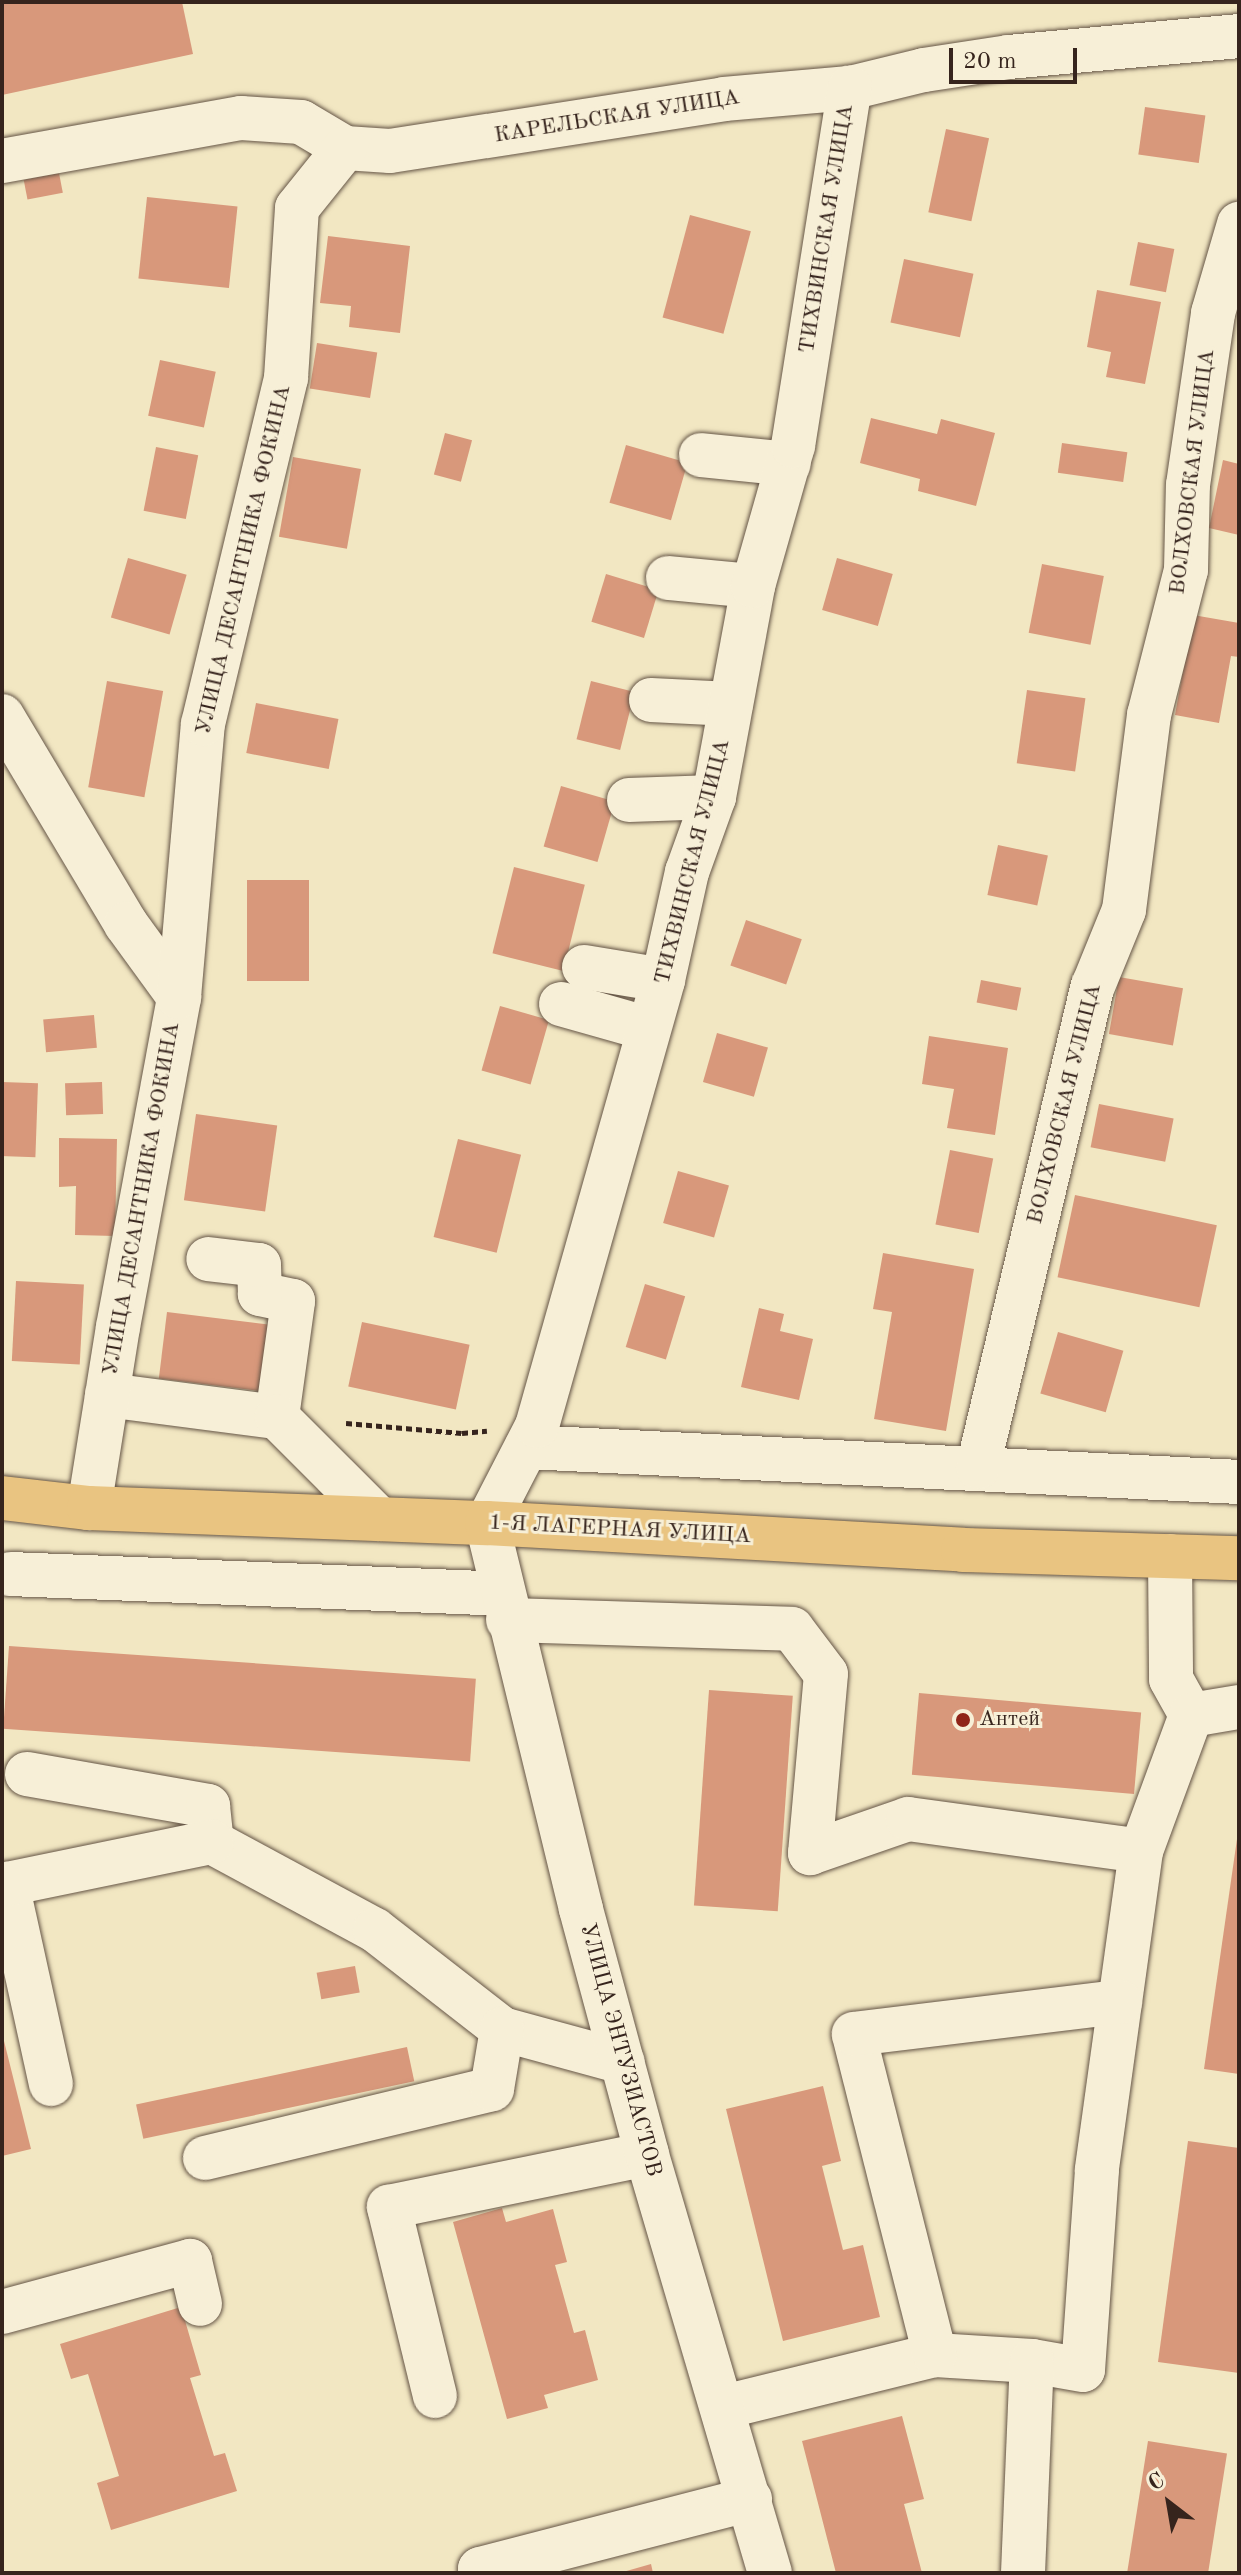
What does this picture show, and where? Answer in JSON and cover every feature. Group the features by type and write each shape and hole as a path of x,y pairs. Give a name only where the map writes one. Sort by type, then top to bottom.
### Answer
{"main road":[{"name":"1-Я ЛАГЕРНАЯ УЛИЦА","path":"2,1498 89,1508 487,1523 963,1550 1239,1558"}],"street":[{"name":"КАРЕЛЬСКАЯ УЛИЦА","path":"2,161 241,118 301,122 345,148 390,151 724,99 850,88 924,70 1009,57 1239,36"},
{"name":"ТИХВИНСКАЯ УЛИЦА","path":"487,1523 537,1426 663,980 687,872 714,797 753,586 789,464 850,88"},
{"name":"УЛИЦА ДЕСАНТНИКА ФОКИНА","path":"89,1508 179,997 203,724 286,378 297,208 345,148"},
{"name":"ВОЛХОВСКАЯ УЛИЦА","path":"978,1467 1093,986 1124,910 1149,715 1186,570 1188,485 1213,313 1239,224"},
{"path":"701,455 789,464"},
{"path":"668,578 753,586"},
{"path":"651,700 731,704"},
{"path":"2,716 126,924 179,997"},
{"path":"629,800 714,797"},
{"path":"584,967 663,980"},
{"path":"561,1004 649,1029"},
{"path":"208,1259 259,1265 260,1294 293,1301 277,1417"},
{"path":"107,1395 277,1417 379,1519"},
{"path":"527,1447 1239,1482"},
{"name":"УЛИЦА ЭНТУЗИАСТОВ","path":"487,1523 505,1607 647,2154 724,2407 770,2573"},
{"path":"724,2407 935,2355 1032,2361 1083,2370 1097,2170 1141,1851 1191,1715 1171,1679 1170,1556"},
{"path":"10,1574 792,1629 826,1674 810,1853 908,1819 1141,1851"},
{"path":"1191,1715 1239,1707"},
{"path":"27,1774 208,1806 212,1842"},
{"path":"51,2084 7,1884 212,1842 375,1930 502,2029 623,2062"},
{"path":"935,2355 854,2034 1120,2002"},
{"path":"205,2158 492,2089 502,2029"},
{"path":"435,2396 389,2207 647,2154"},
{"path":"2,2312 190,2261 200,2304"},
{"path":"1023,2573 1032,2361"},
{"path":"481,2573 480,2569 750,2499"}],"building":[{"path":"2,2 182,2 193,54 2,95"},
{"path":"1145,107 1205,115 1199,163 1138,155"},
{"path":"946,129 989,138 971,221 928,212"},
{"path":"59,173 63,193 27,200 24,180"},
{"path":"147,197 238,207 229,288 138,279"},
{"path":"690,215 751,231 723,334 663,317"},
{"path":"328,236 410,246 400,333 349,327 351,306 320,303"},
{"path":"1138,242 1174,249 1166,292 1130,285"},
{"path":"904,259 973,274 960,337 890,323"},
{"path":"1097,290 1161,302 1145,384 1106,377 1111,352 1087,347"},
{"path":"317,343 377,353 370,398 310,388"},
{"path":"160,360 216,372 204,428 148,416"},
{"path":"871,418 937,434 941,419 995,433 976,506 918,491 920,479 860,463"},
{"path":"445,433 472,440 461,482 434,475"},
{"path":"1062,443 1127,452 1123,482 1058,473"},
{"path":"626,445 688,463 671,520 609,503"},
{"path":"156,447 198,455 186,519 144,511"},
{"path":"293,457 361,469 347,549 279,537"},
{"path":"1223,460 1239,464 1239,535 1209,528"},
{"path":"128,558 187,575 170,634 111,618"},
{"path":"837,558 893,574 878,626 822,610"},
{"path":"1042,564 1104,576 1090,645 1029,633"},
{"path":"606,574 659,590 644,638 591,622"},
{"path":"1193,615 1239,623 1239,657 1231,656 1219,723 1175,715"},
{"path":"107,681 163,691 144,797 88,787"},
{"path":"591,681 635,692 620,750 576,739"},
{"path":"1027,690 1085,698 1075,771 1017,763"},
{"path":"256,703 338,719 329,769 246,753"},
{"path":"561,786 615,801 597,862 544,847"},
{"path":"998,845 1048,856 1037,905 987,895"},
{"path":"514,867 585,885 563,971 492,953"},
{"path":"247,880 309,880 309,981 247,981"},
{"path":"746,920 802,939 786,985 730,965"},
{"path":"1119,977 1183,988 1173,1045 1109,1034"},
{"path":"981,980 1021,988 1017,1010 977,1003"},
{"path":"500,1006 549,1020 531,1084 482,1070"},
{"path":"94,1015 97,1048 46,1052 43,1019"},
{"path":"717,1033 768,1048 754,1097 703,1082"},
{"path":"929,1036 1008,1048 995,1135 947,1128 954,1089 922,1084"},
{"path":"2,1082 38,1083 35,1157 2,1156"},
{"path":"102,1082 103,1114 66,1115 65,1083"},
{"path":"1099,1104 1174,1119 1165,1162 1091,1147"},
{"path":"196,1114 277,1125 265,1212 184,1200"},
{"path":"59,1138 117,1139 115,1236 75,1235 76,1186 59,1187"},
{"path":"458,1139 521,1155 497,1253 434,1237"},
{"path":"950,1150 993,1158 979,1233 935,1225"},
{"path":"678,1171 729,1186 714,1238 663,1223"},
{"path":"1075,1195 1217,1225 1199,1307 1058,1277"},
{"path":"883,1253 974,1269 946,1431 874,1419 892,1312 873,1309"},
{"path":"16,1281 84,1285 80,1364 12,1361"},
{"path":"645,1284 685,1296 666,1359 626,1347"},
{"path":"759,1308 784,1314 780,1331 813,1339 799,1400 741,1387"},
{"path":"167,1312 274,1325 266,1392 159,1379"},
{"path":"362,1322 470,1345 456,1409 348,1387"},
{"path":"1058,1332 1123,1351 1106,1412 1040,1394"},
{"path":"9,1646 476,1679 470,1761 3,1729"},
{"path":"709,1690 793,1696 778,1911 694,1905"},
{"path":"919,1693 1141,1712 1134,1794 912,1775"},
{"path":"1239,1839 1239,2074 1204,2069"},
{"path":"355,1966 360,1993 321,1999 317,1973"},
{"path":"2,2033 31,2149 2,2156"},
{"path":"407,2047 414,2081 143,2139 136,2105"},
{"path":"823,2086 841,2161 822,2166 843,2250 863,2245 880,2317 783,2341 726,2109"},
{"path":"1188,2141 1239,2148 1239,2373 1158,2362"},
{"path":"502,2208 506,2222 553,2209 567,2262 555,2265 574,2333 585,2330 598,2380 544,2395 548,2408 507,2419 453,2222"},
{"path":"181,2307 201,2375 190,2378 214,2456 225,2453 237,2491 111,2530 97,2483 119,2476 88,2374 71,2379 60,2344"},
{"path":"902,2416 924,2499 904,2504 922,2573 836,2573 802,2441"},
{"path":"1148,2441 1227,2454 1208,2573 1127,2573"},
{"path":"651,2564 653,2573 623,2573 623,2572"}],"place":[{"name":"Антей","path":"963,1720"}]}
